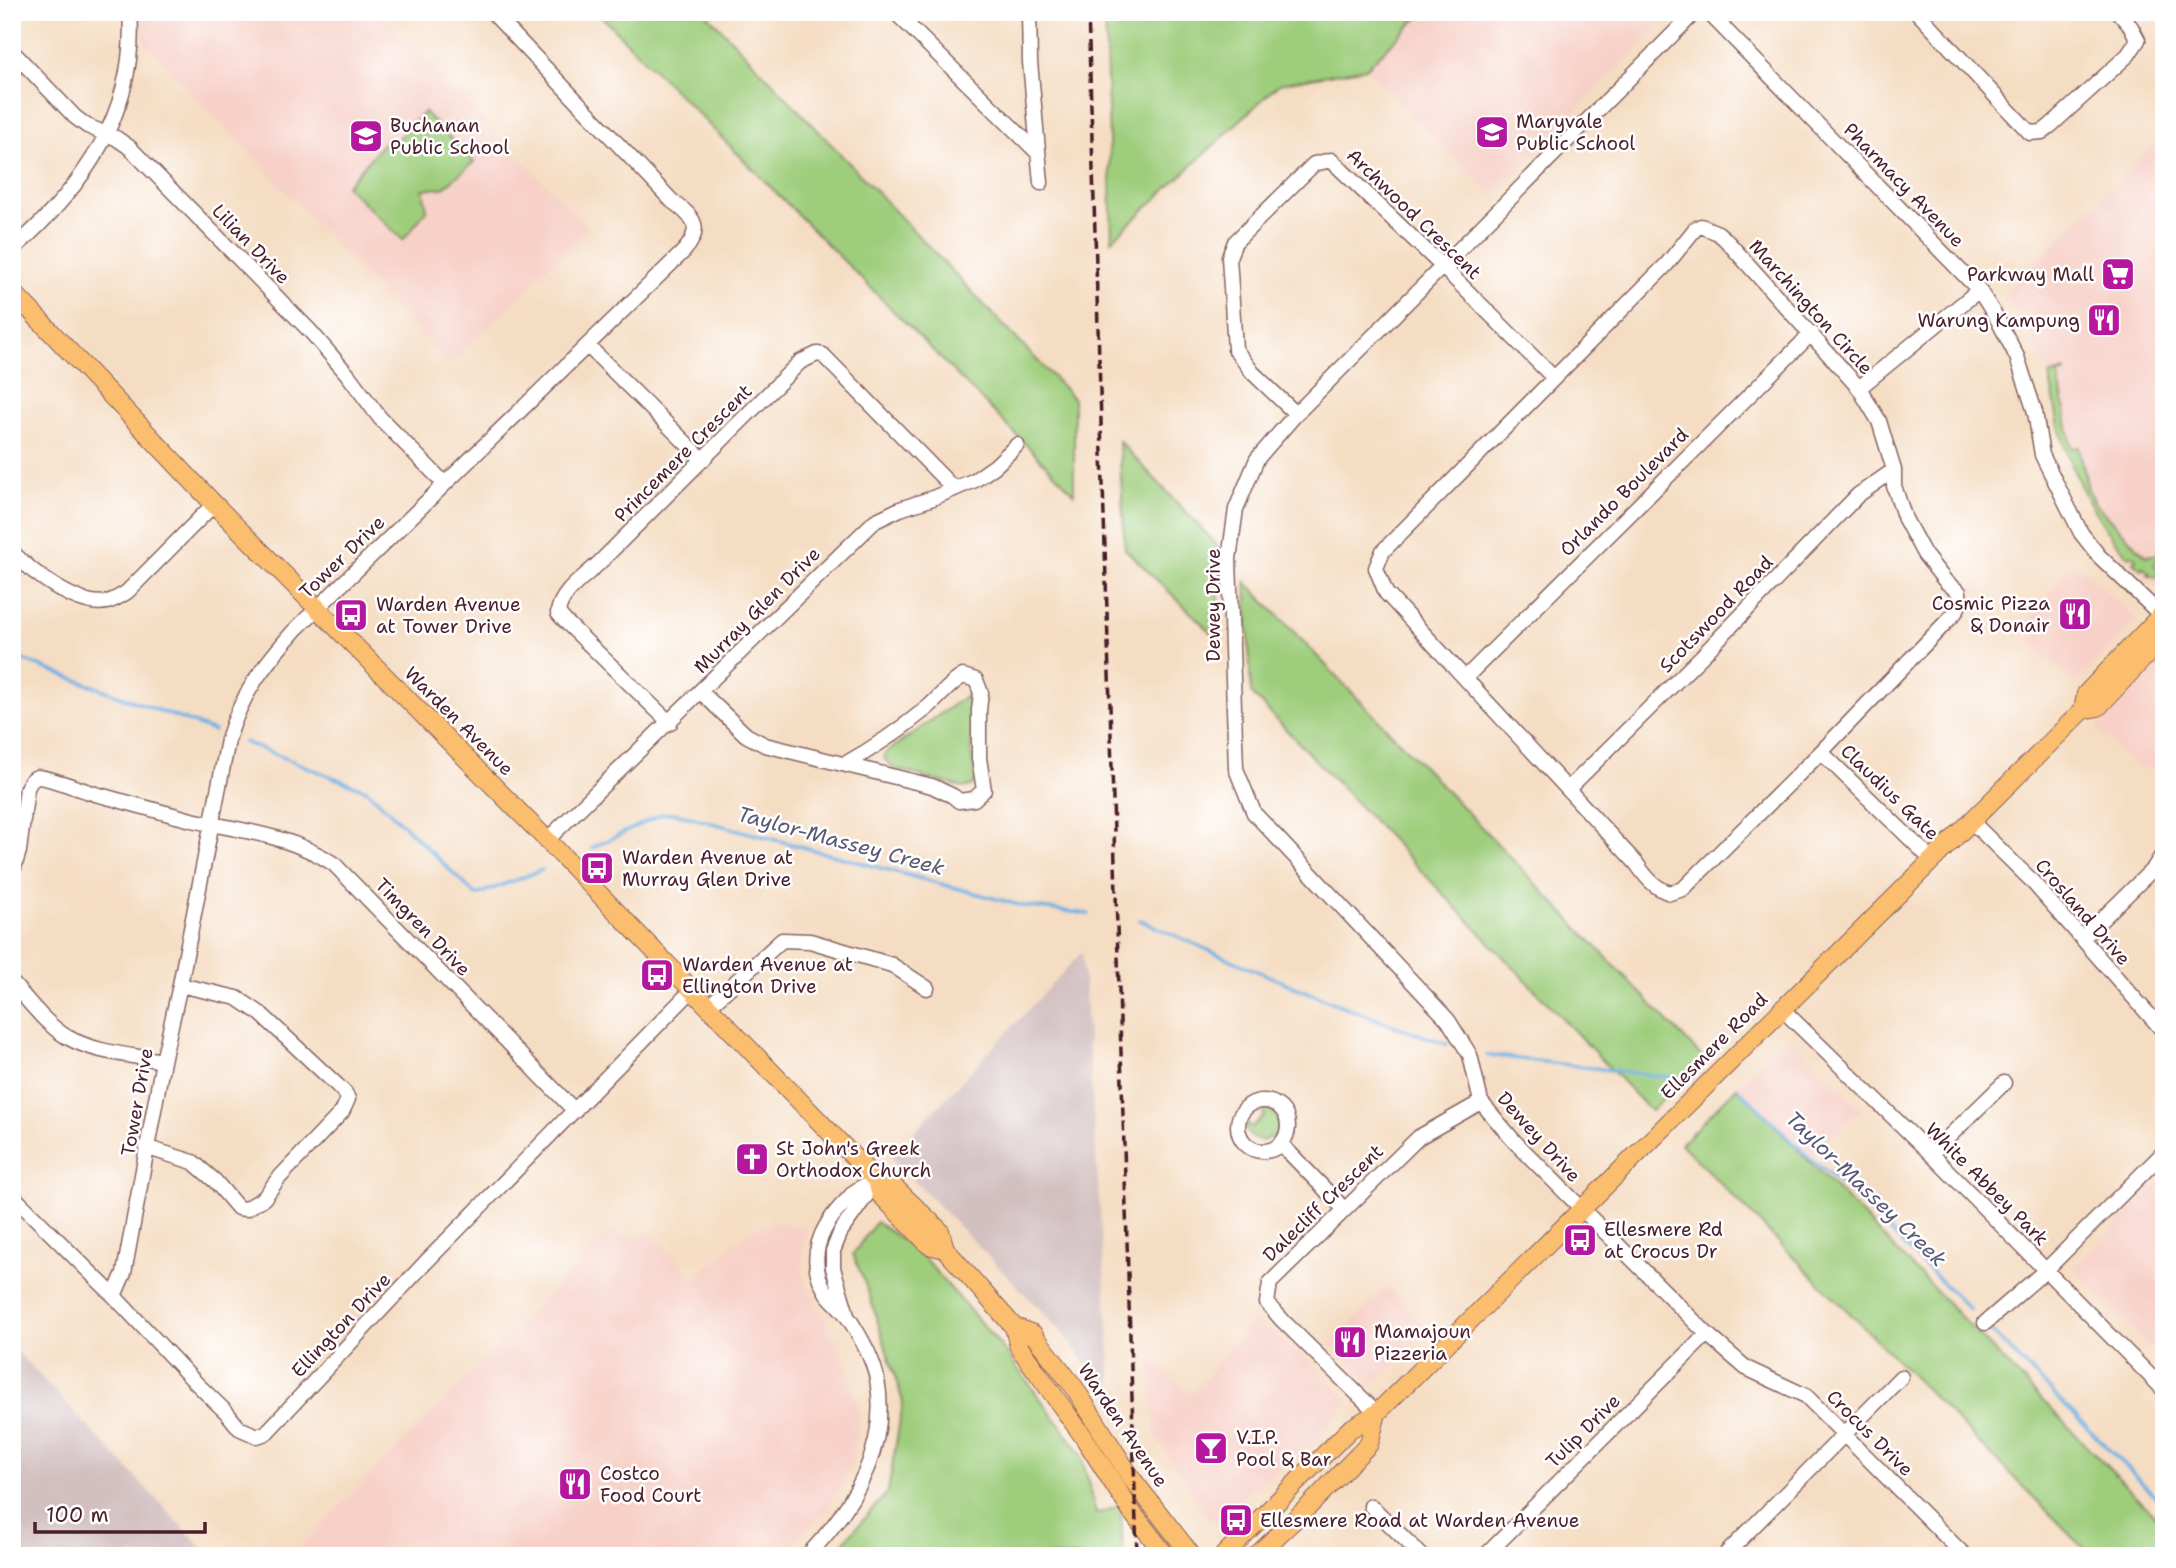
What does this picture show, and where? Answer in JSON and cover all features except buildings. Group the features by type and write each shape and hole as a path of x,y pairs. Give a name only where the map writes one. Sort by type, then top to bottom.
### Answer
{"main road":[{"name":"Warden Avenue","path":"12,291 214,505 547,840 877,1181 890,1183 940,1231 945,1250 1014,1327 1019,1346 1083,1436 1131,1511 1166,1556"},
{"name":"Ellesmere Road","path":"2083,710 2086,694 2163,615"},
{"name":"Ellesmere Road","path":"1223,1556 1350,1429 1377,1413 1582,1211 1781,1008 2083,710 2098,707 2164,636"},
{"name":"Warden Avenue","path":"1014,1327 1033,1334 1074,1387 1132,1479 1192,1556"},
{"name":"Ellesmere Road","path":"1256,1556 1369,1444 1377,1413"}],"street":[{"path":"12,250 50,215 79,180 106,134 122,97 130,51 130,12"},
{"name":"Tower Drive","path":"114,1296 124,1273 163,1061 211,822 237,710 267,662 295,630 691,244 696,226 690,215 663,191 492,12"},
{"path":"895,12 1037,152"},
{"path":"1029,12 1030,62 1041,183"},
{"name":"Dewey Drive","path":"1582,1211 1514,1141 1481,1102 1471,1055 1448,1020 1254,813 1236,769 1229,559 1236,509 1257,459 1296,414 1695,12"},
{"name":"Pharmacy Avenue","path":"1708,12 1979,290 2017,357 2035,412 2042,455 2081,533 2099,556 2163,615"},
{"path":"1917,12 2030,132 2042,132 2129,55 2138,40 2118,12"},
{"name":"Lilian Drive","path":"12,51 75,117 129,147 311,332 348,374 380,418 445,484"},
{"name":"Archwood Crescent","path":"1296,414 1253,373 1235,349 1228,257 1235,242 1314,164 1331,160 1554,378"},
{"name":"Marchington Circle","path":"1701,226 1718,233 1812,333 1859,388 1879,421 1894,470 1894,486 1905,519 1924,554 1946,582 1959,592 1959,608 1821,752 1683,889 1670,893 1655,886 1647,878 1386,593 1376,568 1383,551 1554,378 1667,264 1695,229 1701,226"},
{"path":"1859,388 1979,290"},
{"name":"Orlando Boulevard","path":"1465,678 1812,333"},
{"path":"588,346 703,460"},
{"name":"Princemere Crescent","path":"670,723 564,620 558,613 559,605 570,589 800,362 817,354 823,355 954,489"},
{"name":"Murray Glen Drive","path":"547,840 875,521 975,480 995,466 1017,444"},
{"name":"Scotswood Road","path":"1568,789 1858,495 1894,470"},
{"path":"12,552 32,571 77,597 93,603 110,601 127,592 214,505"},
{"path":"701,692 746,735 765,745 932,786 959,801 978,797 984,790 979,758 981,693 976,680 963,676 956,680 926,709 845,764"},
{"name":"Claudius Gate","path":"1821,752 1932,860"},
{"name":"Timgren Drive","path":"12,874 19,851 27,789 30,781 38,777 77,790 195,820 275,837 319,854 334,864 575,1111"},
{"name":"Crosland Drive","path":"1971,821 2030,879 2164,1032"},
{"path":"2083,938 2154,868 2164,852"},
{"path":"709,1006 782,940 810,941 892,965 927,988"},
{"path":"12,983 60,1032 71,1039 95,1048 163,1061"},
{"path":"148,1148 193,1162 215,1181 238,1208 246,1209 264,1198 278,1179 337,1119 348,1099 345,1093 249,1005 237,998 180,985"},
{"name":"Ellington Drive","path":"12,1195 228,1413 239,1428 257,1436 267,1433 425,1263 692,990"},
{"name":"White Abbey Park","path":"1781,1008 1931,1154 2164,1390"},
{"path":"1931,1154 2004,1083"},
{"name":"Dalecliff Crescent","path":"1377,1413 1267,1303 1270,1283 1419,1137 1481,1102"},
{"path":"1281,1144 1344,1209"},
{"path":"1985,1323 2046,1270 2164,1152"},
{"path":"807,1556 844,1514 869,1468 880,1415 873,1365 847,1315 825,1291 819,1272 817,1246 835,1212 857,1190 877,1181"},
{"name":"Crocus Drive","path":"1582,1211 1707,1334 1746,1368 1806,1396 1965,1556"},
{"name":"Tulip Drive","path":"1485,1556 1707,1334"},
{"path":"1724,1556 1900,1377"},
{"path":"1371,1506 1422,1556"}],"shaded area":[{"name":"Buchanan Public School","path":"140,12 378,12 589,228 449,364 146,44"},
{"name":"Maryvale Public School","path":"1424,12 1673,12 1492,197 1366,68"},
{"path":"2164,135 2164,588 2160,593 2111,540 2081,485 2055,389 2032,338 2003,295"},
{"path":"2076,563 2134,616 2133,624 2075,684 2032,643 2031,613"},
{"path":"2164,659 2164,765 2139,769 2096,729"},
{"path":"1082,952 1113,1402 1066,1336 891,1157"},
{"path":"1789,1036 1861,1109 1809,1160 1737,1087"},
{"path":"2164,1178 2164,1362 2073,1268"},
{"path":"764,1223 806,1226 803,1275 845,1359 860,1415 853,1462 831,1504 782,1556 291,1556 614,1227 627,1240 650,1233 695,1278 737,1241"},
{"path":"1387,1287 1429,1329 1373,1385 1331,1343"},
{"path":"1254,1320 1312,1362 1348,1402 1322,1434 1211,1523 1155,1435 1149,1355 1192,1394"},
{"path":"12,1346 210,1556 12,1556"}],"green space":[{"path":"597,12 705,12 1074,399 1074,493"},
{"path":"1105,12 1424,12 1366,68 1279,84 1112,240"},
{"path":"424,112 474,162 443,188 423,189 427,210 403,240 346,186 388,138 394,143"},
{"path":"2065,371 2058,375 2072,448 2079,447 2088,489 2094,503 2146,556 2161,554 2154,564 2164,577 2148,576 2150,574 2143,567 2141,569 2133,562 2136,559 2132,555 2129,557 2117,544 2080,484 2061,434 2049,376"},
{"path":"1119,441 1217,545 1220,641 1125,549"},
{"path":"1246,582 1703,1058 1651,1111 1251,693"},
{"path":"967,695 972,697 971,753 976,778 972,786 964,788 893,768 884,758 886,753"},
{"path":"1737,1087 2164,1525 2164,1556 2092,1556 1681,1144"},
{"path":"1259,1107 1273,1112 1278,1120 1275,1135 1263,1141 1251,1137 1246,1130 1245,1121 1252,1127 1265,1115"},
{"path":"876,1222 918,1251 1000,1345 1081,1453 1096,1514 1121,1505 1123,1556 831,1556 888,1492 903,1402 869,1294 853,1254"}],"waterway":[{"name":"Taylor-Massey Creek","path":"12,656 214,731"},
{"name":"Taylor-Massey Creek","path":"244,742 368,791 476,895 542,870"},
{"name":"Taylor-Massey Creek","path":"592,848 662,814 675,813 1023,906 1089,914"},
{"name":"Taylor-Massey Creek","path":"1140,920 1330,1001 1447,1044"},
{"name":"Taylor-Massey Creek","path":"1487,1055 1685,1079"},
{"name":"Taylor-Massey Creek","path":"1740,1090 1806,1155 1844,1186 1970,1310"},
{"name":"Taylor-Massey Creek","path":"1990,1330 2164,1505"}],"railway":[{"path":"1088,12 1137,1556"}],"place":[{"name":"Maryvale Public School","path":"1492,132"},
{"name":"Buchanan Public School","path":"366,136"},
{"name":"Parkway Mall","path":"2118,274"},
{"name":"Warung Kampung","path":"2104,320"},
{"name":"Cosmic Pizza & Donair","path":"2075,614"},
{"name":"Warden Avenue at Tower Drive","path":"351,615"},
{"name":"Warden Avenue at Murray Glen Drive","path":"597,868"},
{"name":"Warden Avenue at Ellington Drive","path":"657,975"},
{"name":"St John's Greek Orthodox Church","path":"752,1159"},
{"name":"Ellesmere Rd at Crocus Dr","path":"1580,1240"},
{"name":"Mamajoun Pizzeria","path":"1350,1342"},
{"name":"V.I.P. Pool & Bar","path":"1211,1448"},
{"name":"Costco Food Court","path":"575,1484"},
{"name":"Ellesmere Road at Warden Avenue","path":"1236,1520"}]}
